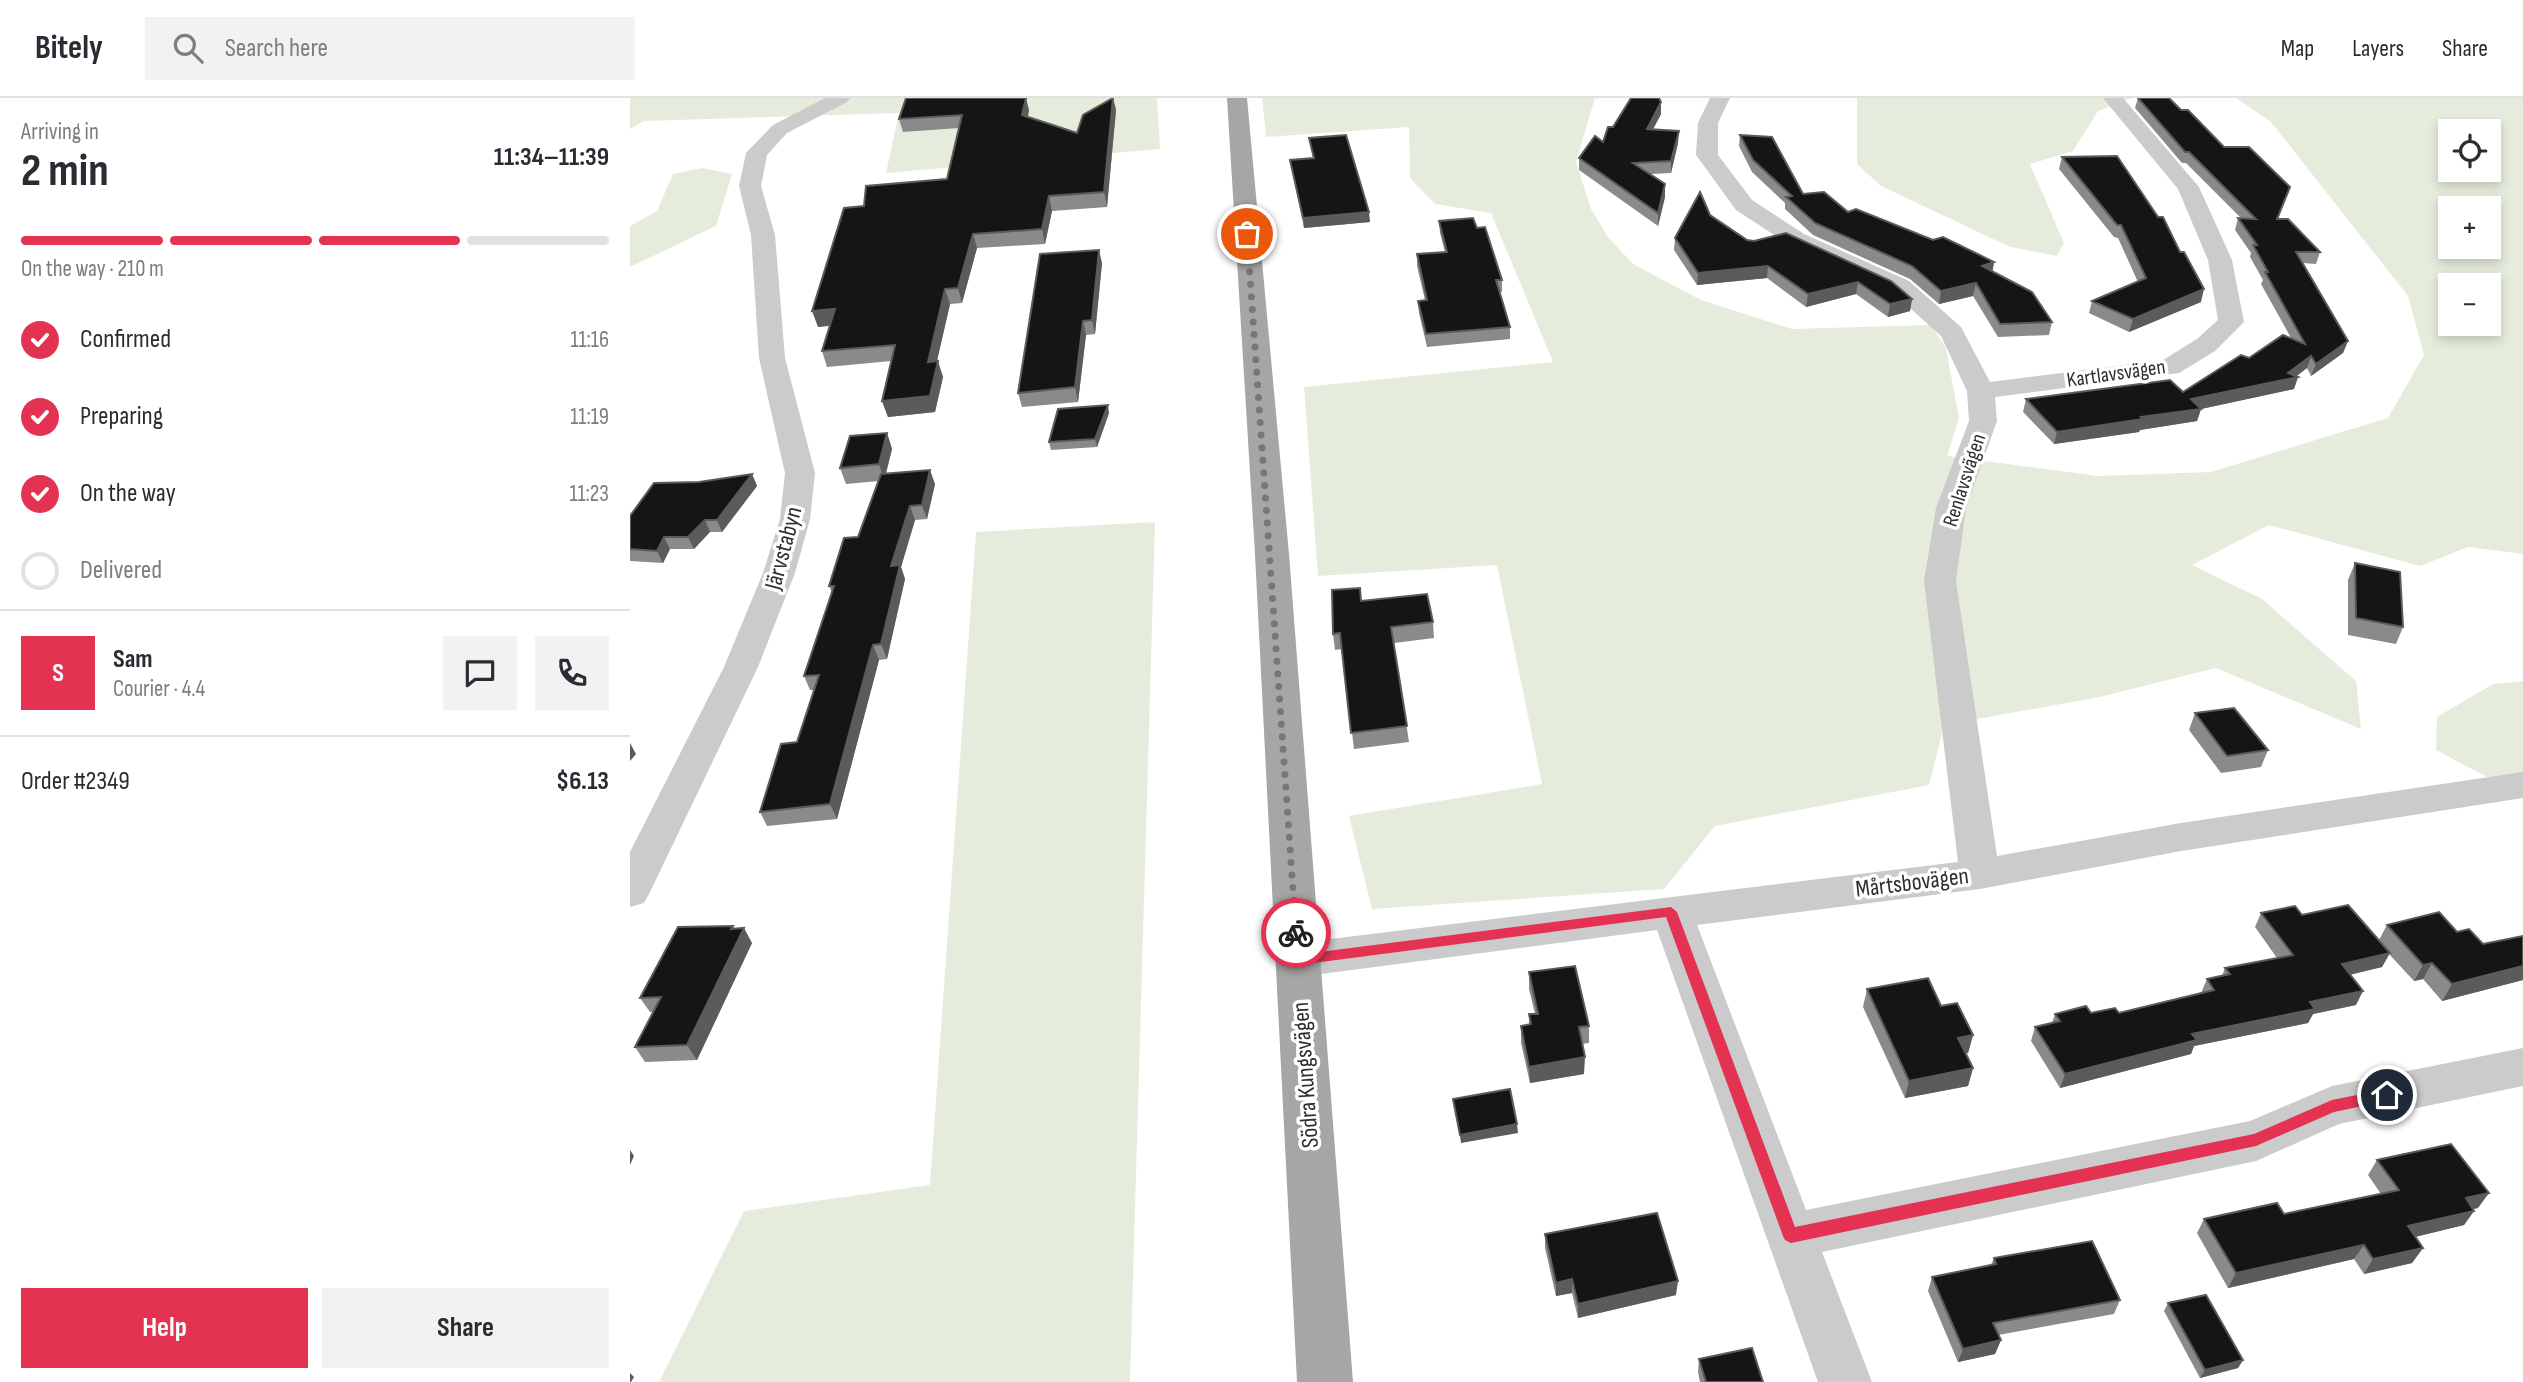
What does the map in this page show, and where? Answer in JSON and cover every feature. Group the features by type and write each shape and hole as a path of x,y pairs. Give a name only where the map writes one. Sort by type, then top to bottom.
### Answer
{"main road":[{"name":"Södra Kungsvägen","path":"1237,98 1272,554 1325,1382"}],"street":[{"name":"Järvstabyn","path":"630,892 741,667 779,573 795,519 800,473 772,358 765,285 764,235 750,186 758,153 780,129 841,98"},
{"name":"Renlavsvägen","path":"1720,98 1708,123 1707,155 1744,205 1796,239 1900,286 1952,332 1981,391 1983,421 1951,508 1940,581 1980,874"},
{"name":"Kartlavsvägen","path":"1981,391 2170,368 2206,345 2231,322 2220,260 2188,187 2113,98"},
{"name":"Mårtsbovägen","path":"1298,960 1980,874 2182,837 2523,785"},
{"path":"1671,912 1845,1382"},
{"path":"1791,1236 2256,1140 2332,1106 2523,1067"}],"green space":[{"path":"630,98 1157,98 1160,149 886,173 899,113 644,121 630,129"},
{"path":"1262,98 1595,98 1576,162 1591,209 1608,237 1633,264 1701,300 1792,329 1931,325 1946,348 1959,418 1947,456 2098,476 2211,472 2388,418 2424,355 2408,296 2271,122 2236,98 2523,98 2523,554 2468,547 2420,566 2269,525 2192,565 2262,599 2356,681 2361,729 2216,668 2100,697 1944,725 1929,785 1715,826 1664,889 1372,909 1349,816 1542,784 1497,565 1318,576 1304,387 1553,362 1491,213 1435,204 1410,178 1409,127 1266,137"},
{"path":"1857,98 2132,98 2098,111 2073,151 2030,164 2064,243 2057,256 2010,247 1881,186 1857,164"},
{"path":"702,168 732,174 716,226 630,267 630,226 657,211 673,174"},
{"path":"1155,522 1130,1382 659,1382 744,1211 930,1185 976,532"},
{"path":"2523,681 2523,796 2436,750 2437,717 2493,684"}],"building":[{"path":"906,98 1026,98 1022,115 1077,133 1083,115 1113,98 1104,192 1049,196 1042,229 973,234 958,288 945,289 928,362 938,361 930,396 882,401 895,345 822,351 835,309 812,311 844,208 864,206 866,186 947,179 962,115 899,119"},
{"path":"1631,98 1659,98 1661,102 1647,129 1679,131 1671,161 1633,163 1665,184 1658,213 1579,158 1595,136 1603,142 1608,127 1613,127"},
{"path":"2138,98 2169,98 2181,110 2188,110 2224,147 2249,147 2290,187 2277,219 2288,219 2320,252 2296,252 2348,341 2316,364 2311,356 2288,373 2298,377 2191,399 2201,409 2057,432 2026,399 2170,380 2183,392 2241,355 2249,358 2283,335 2305,344 2265,272 2268,272 2253,245 2257,245 2238,218 2256,219 2189,152 2185,152"},
{"path":"1346,135 1369,212 1303,218 1290,160 1314,158 1309,138"},
{"path":"1740,135 1772,137 1803,194 1824,192 1848,212 1856,209 1933,240 1943,237 1994,262 1982,266 2032,292 2052,322 2000,324 1976,283 1941,291 1912,266 1815,223 1786,197 1792,196 1753,160"},
{"path":"2117,156 2158,217 2163,217 2180,252 2184,252 2204,289 2133,319 2092,301 2146,278 2121,225 2117,225 2062,157"},
{"path":"1700,192 1710,215 1747,240 1754,241 1786,233 1891,281 1912,299 1890,304 1858,282 1808,294 1768,266 1698,273 1675,238"},
{"path":"1473,218 1477,228 1485,227 1502,280 1496,280 1510,327 1426,334 1418,301 1427,300 1417,254 1447,252 1439,221"},
{"path":"1099,250 1092,320 1083,321 1075,387 1018,393 1040,254"},
{"path":"1108,405 1095,439 1049,442 1058,409"},
{"path":"887,433 879,464 840,468 850,436"},
{"path":"930,470 922,505 910,506 891,566 900,565 881,644 873,645 830,804 760,812 781,744 797,742 819,675 804,676 834,586 829,586 844,538 858,537 881,474"},
{"path":"752,474 717,520 705,520 688,537 664,537 657,551 630,549 630,516 654,483 699,482"},
{"path":"2355,563 2400,572 2403,627 2356,618"},
{"path":"1360,588 1361,601 1427,594 1433,622 1391,627 1407,726 1351,733 1340,633 1333,634 1332,590"},
{"path":"2234,708 2268,750 2227,756 2195,713"},
{"path":"2348,905 2390,953 2342,964 2363,991 2310,1002 2315,1009 2192,1034 2197,1040 2065,1074 2035,1027 2060,1021 2055,1014 2086,1006 2091,1013 2115,1008 2119,1013 2214,990 2207,979 2230,974 2225,968 2293,955 2261,913 2295,906 2302,915"},
{"path":"2439,912 2457,932 2469,929 2483,944 2523,936 2523,966 2452,984 2432,963 2423,965 2387,925"},
{"path":"733,926 731,929 744,928 687,1045 635,1047 661,997 640,998 678,927"},
{"path":"1575,966 1589,1026 1579,1027 1585,1057 1529,1067 1521,1026 1531,1024 1529,1014 1538,1014 1529,972"},
{"path":"1928,978 1941,1006 1957,1003 1973,1035 1958,1038 1973,1068 1909,1081 1867,989"},
{"path":"1510,1089 1517,1124 1460,1135 1453,1099"},
{"path":"2451,1144 2489,1193 2466,1198 2474,1211 2408,1226 2423,1248 2373,1259 2364,1245 2236,1273 2204,1219 2277,1203 2284,1214 2399,1190 2377,1160"},
{"path":"1657,1213 1678,1281 1578,1304 1572,1279 1556,1283 1545,1234"},
{"path":"2092,1241 2120,1300 1993,1323 2001,1340 1963,1349 1932,1277 1996,1264 1994,1258"},
{"path":"2206,1295 2243,1360 2205,1370 2168,1303"},
{"path":"1752,1348 1763,1382 1706,1382 1699,1359"}],"way so far":[{"path":"1247,234 1272,554 1296,933"}],"route":[{"path":"1296,933 1298,960 1671,912 1791,1236 2256,1140 2332,1106 2387,1095"}]}
